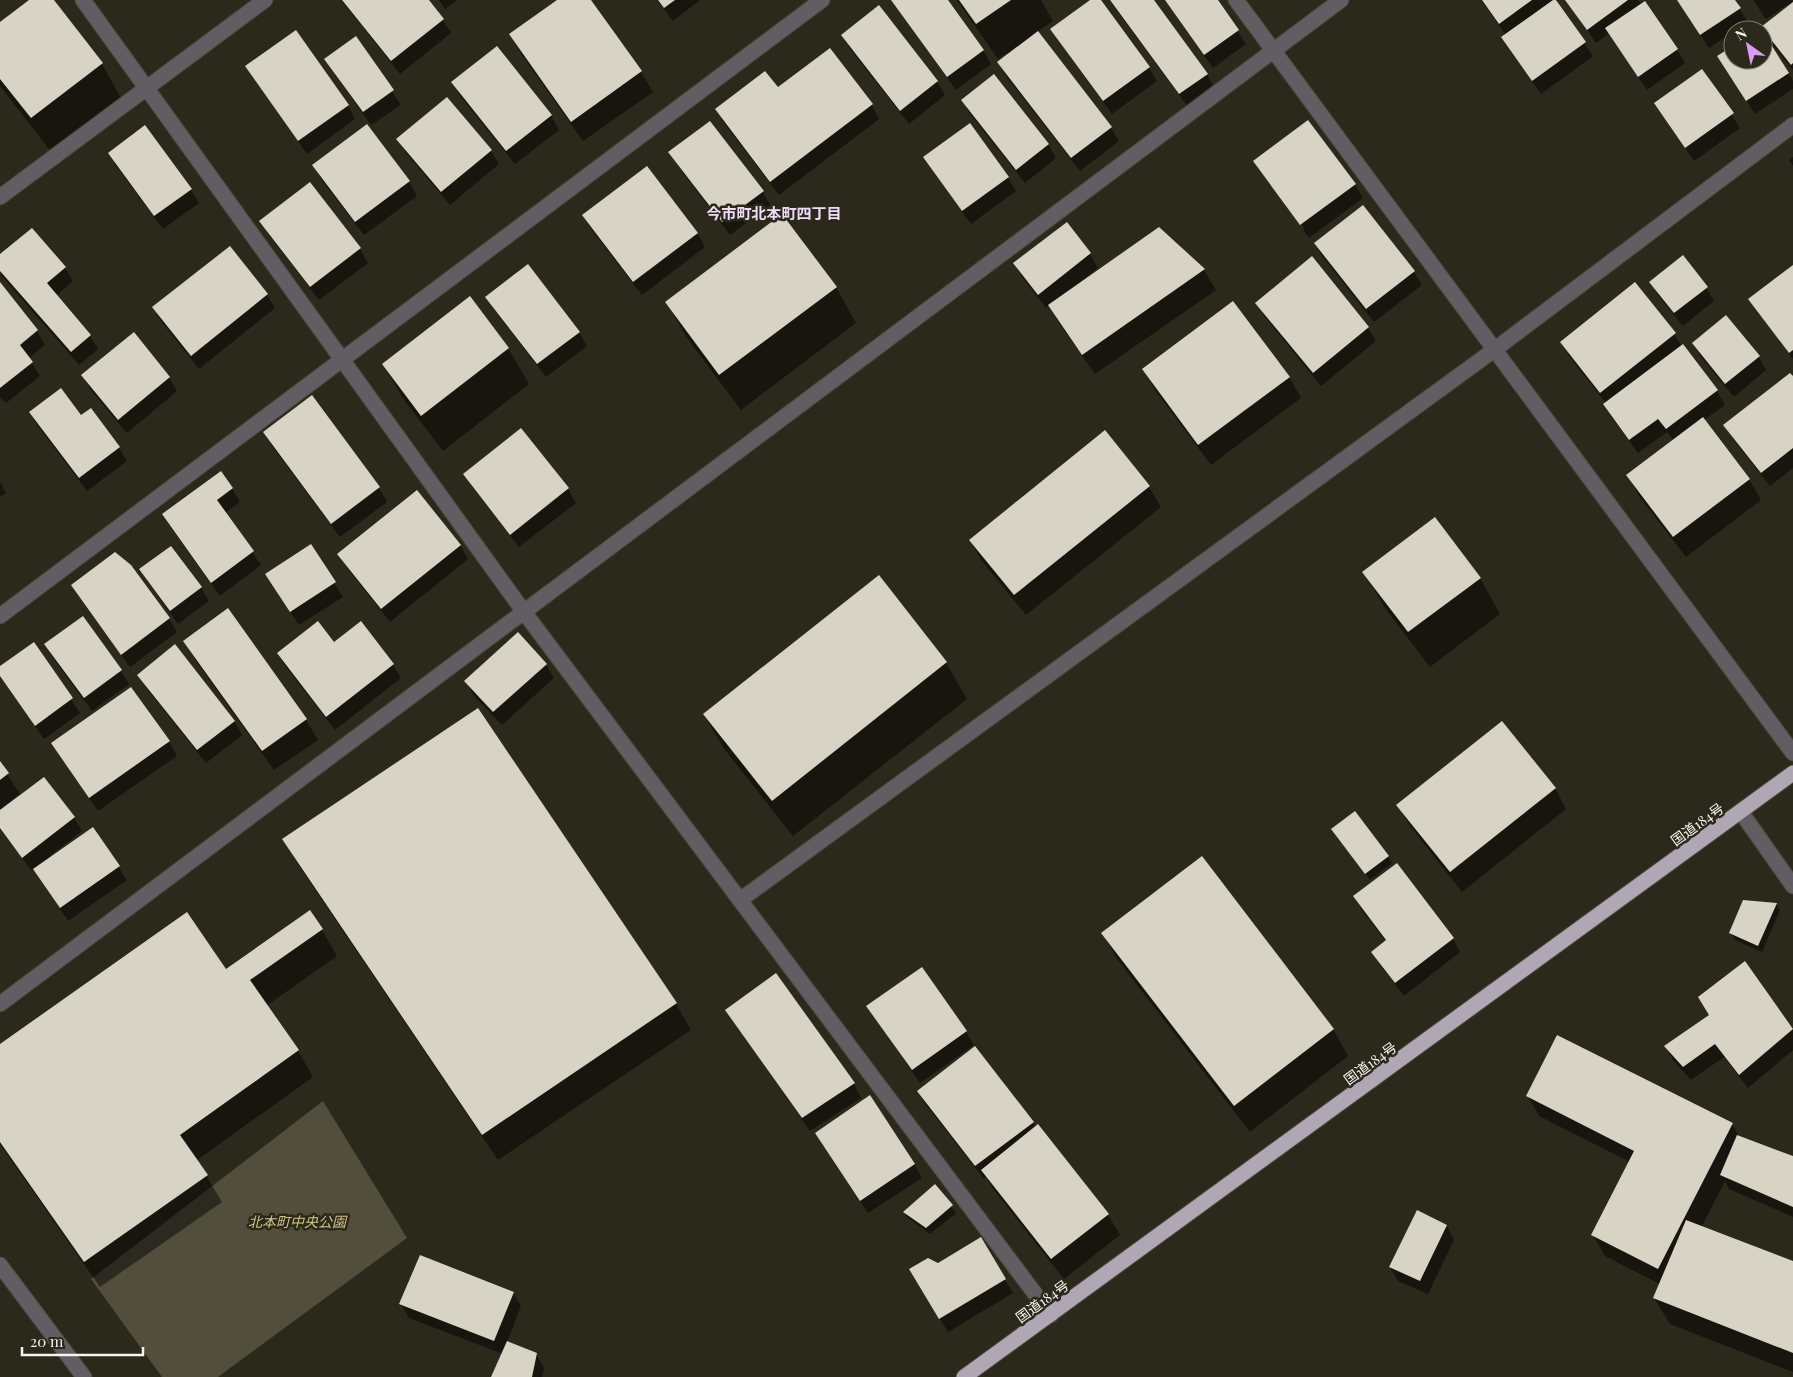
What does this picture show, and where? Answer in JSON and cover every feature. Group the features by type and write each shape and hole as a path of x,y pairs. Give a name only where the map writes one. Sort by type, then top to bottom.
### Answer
{"highway":[{"name":"国道184号","path":"964,1377 1793,773"}],"street":[{"path":"82,0 524,612 1051,1315"},
{"path":"0,197 264,0"},
{"path":"0,616 822,0"},
{"path":"1236,0 1793,753"},
{"path":"0,1004 1341,0"},
{"path":"740,900 1494,350 1793,125"},
{"path":"1741,812 1793,886"},
{"path":"0,1265 84,1377"}],"green space":[{"name":"北本町中央公園","path":"323,1101 407,1238 218,1377 162,1377 91,1279"}],"building":[{"path":"29,0 54,0 103,63 31,118 0,79 0,22"},
{"path":"342,0 429,0 444,19 391,61"},
{"path":"557,0 591,0 642,71 571,122 509,34"},
{"path":"658,0 675,0 664,8"},
{"path":"891,0 948,0 984,50 947,77"},
{"path":"959,0 1011,0 976,24"},
{"path":"1090,0 1101,0 1150,67 1103,101 1050,29"},
{"path":"1110,0 1154,0 1208,74 1179,94"},
{"path":"1165,0 1218,0 1239,30 1204,55"},
{"path":"1482,0 1532,0 1499,24"},
{"path":"1553,0 1556,0 1586,42 1532,81 1501,37"},
{"path":"1565,0 1628,0 1587,30"},
{"path":"1677,0 1735,0 1741,8 1700,35"},
{"path":"1645,1 1678,49 1638,77 1605,28"},
{"path":"1793,2 1793,63 1791,65 1773,42 1773,20 1770,20"},
{"path":"879,5 938,81 900,111 841,35"},
{"path":"296,30 349,105 298,141 245,66"},
{"path":"1038,31 1112,127 1071,158 997,62"},
{"path":"356,36 394,90 363,112 324,59"},
{"path":"497,46 552,115 506,151 451,82"},
{"path":"830,48 873,104 770,182 715,109 765,71 778,87"},
{"path":"1773,48 1789,73 1746,101 1726,70 1773,70"},
{"path":"1723,52 1723,65 1717,56"},
{"path":"1702,69 1734,113 1685,148 1654,103"},
{"path":"994,74 1049,144 1016,170 961,100"},
{"path":"447,97 492,150 441,192 396,139"},
{"path":"1308,120 1356,184 1300,225 1253,161"},
{"path":"710,121 764,191 722,222 668,152"},
{"path":"970,123 1009,177 962,211 923,157"},
{"path":"367,124 410,181 355,222 312,165"},
{"path":"145,125 192,189 154,216 108,153"},
{"path":"647,166 698,233 633,282 582,215"},
{"path":"310,182 361,248 310,287 259,221"},
{"path":"1363,205 1415,271 1366,309 1314,243"},
{"path":"782,214 837,287 719,375 665,302"},
{"path":"1067,222 1091,253 1038,295 1013,263"},
{"path":"1159,227 1205,269 1082,355 1048,305"},
{"path":"32,228 66,267 47,283 91,335 71,352 0,271 0,254"},
{"path":"230,246 268,294 191,356 152,307"},
{"path":"1683,255 1708,287 1674,313 1649,282"},
{"path":"1312,256 1369,327 1313,373 1255,303"},
{"path":"528,264 580,332 537,364 485,297"},
{"path":"1793,265 1793,350 1789,353 1748,299"},
{"path":"0,282 38,330 20,345 33,362 0,388"},
{"path":"1635,282 1676,333 1600,393 1560,342"},
{"path":"470,296 509,348 421,416 382,364"},
{"path":"1233,301 1290,377 1198,445 1142,369"},
{"path":"1726,315 1760,356 1725,384 1692,343"},
{"path":"134,332 170,377 118,420 81,375"},
{"path":"1683,344 1718,390 1666,429 1658,419 1629,440 1603,404"},
{"path":"1790,373 1793,376 1793,448 1761,473 1723,425"},
{"path":"61,388 81,415 91,408 120,447 79,478 29,412"},
{"path":"312,395 380,487 331,524 263,432"},
{"path":"1703,417 1750,479 1673,537 1626,475"},
{"path":"521,428 569,488 510,535 463,474"},
{"path":"1105,430 1150,486 1014,595 969,540"},
{"path":"221,471 233,488 217,500 254,551 211,583 162,514"},
{"path":"417,490 461,545 381,609 337,554"},
{"path":"1435,517 1481,578 1408,632 1362,572"},
{"path":"311,544 336,582 290,612 265,574"},
{"path":"171,546 202,587 170,611 139,569"},
{"path":"115,552 131,565 170,618 121,655 71,585"},
{"path":"879,575 947,662 772,801 703,714"},
{"path":"228,608 307,719 262,751 183,641"},
{"path":"83,616 122,670 84,698 44,644"},
{"path":"318,621 334,642 361,621 394,664 326,717 277,653"},
{"path":"518,632 547,664 493,712 464,681"},
{"path":"34,642 73,698 35,726 0,676 0,666"},
{"path":"175,644 235,721 197,750 137,675"},
{"path":"131,687 170,741 89,798 51,743"},
{"path":"478,708 677,1003 482,1135 282,839"},
{"path":"1502,721 1556,788 1450,872 1396,805"},
{"path":"0,761 9,773 0,780"},
{"path":"44,777 75,817 22,858 0,828 0,810"},
{"path":"1355,811 1389,856 1365,874 1331,829"},
{"path":"93,827 120,866 60,908 33,869"},
{"path":"1202,856 1334,1029 1234,1106 1101,933"},
{"path":"1397,863 1454,938 1395,983 1371,952 1386,940 1353,896"},
{"path":"1743,900 1777,903 1758,946 1729,933"},
{"path":"310,910 323,929 250,980 299,1050 180,1135 208,1175 84,1262 0,1142 0,1044 187,912 226,969"},
{"path":"1745,961 1793,1029 1739,1075 1715,1044 1683,1067 1664,1046 1709,1015 1698,997"},
{"path":"922,967 967,1031 912,1070 866,1006"},
{"path":"776,973 855,1083 802,1118 725,1010"},
{"path":"1557,1035 1733,1123 1658,1269 1591,1235 1634,1151 1526,1096"},
{"path":"975,1046 1034,1122 975,1166 917,1091"},
{"path":"870,1095 915,1164 860,1201 815,1133"},
{"path":"1038,1124 1109,1214 1051,1259 981,1170"},
{"path":"1737,1135 1793,1156 1793,1207 1720,1175"},
{"path":"935,1184 953,1205 926,1228 903,1212"},
{"path":"1417,1210 1447,1225 1420,1281 1389,1267"},
{"path":"1686,1220 1793,1261 1793,1353 1653,1298"},
{"path":"981,1237 1006,1279 939,1319 909,1269 928,1258 938,1263"},
{"path":"420,1255 514,1292 494,1341 399,1304"},
{"path":"507,1341 537,1353 532,1377 491,1377"}],"district":[{"name":"今市町北本町四丁目","path":"774,213"}]}
